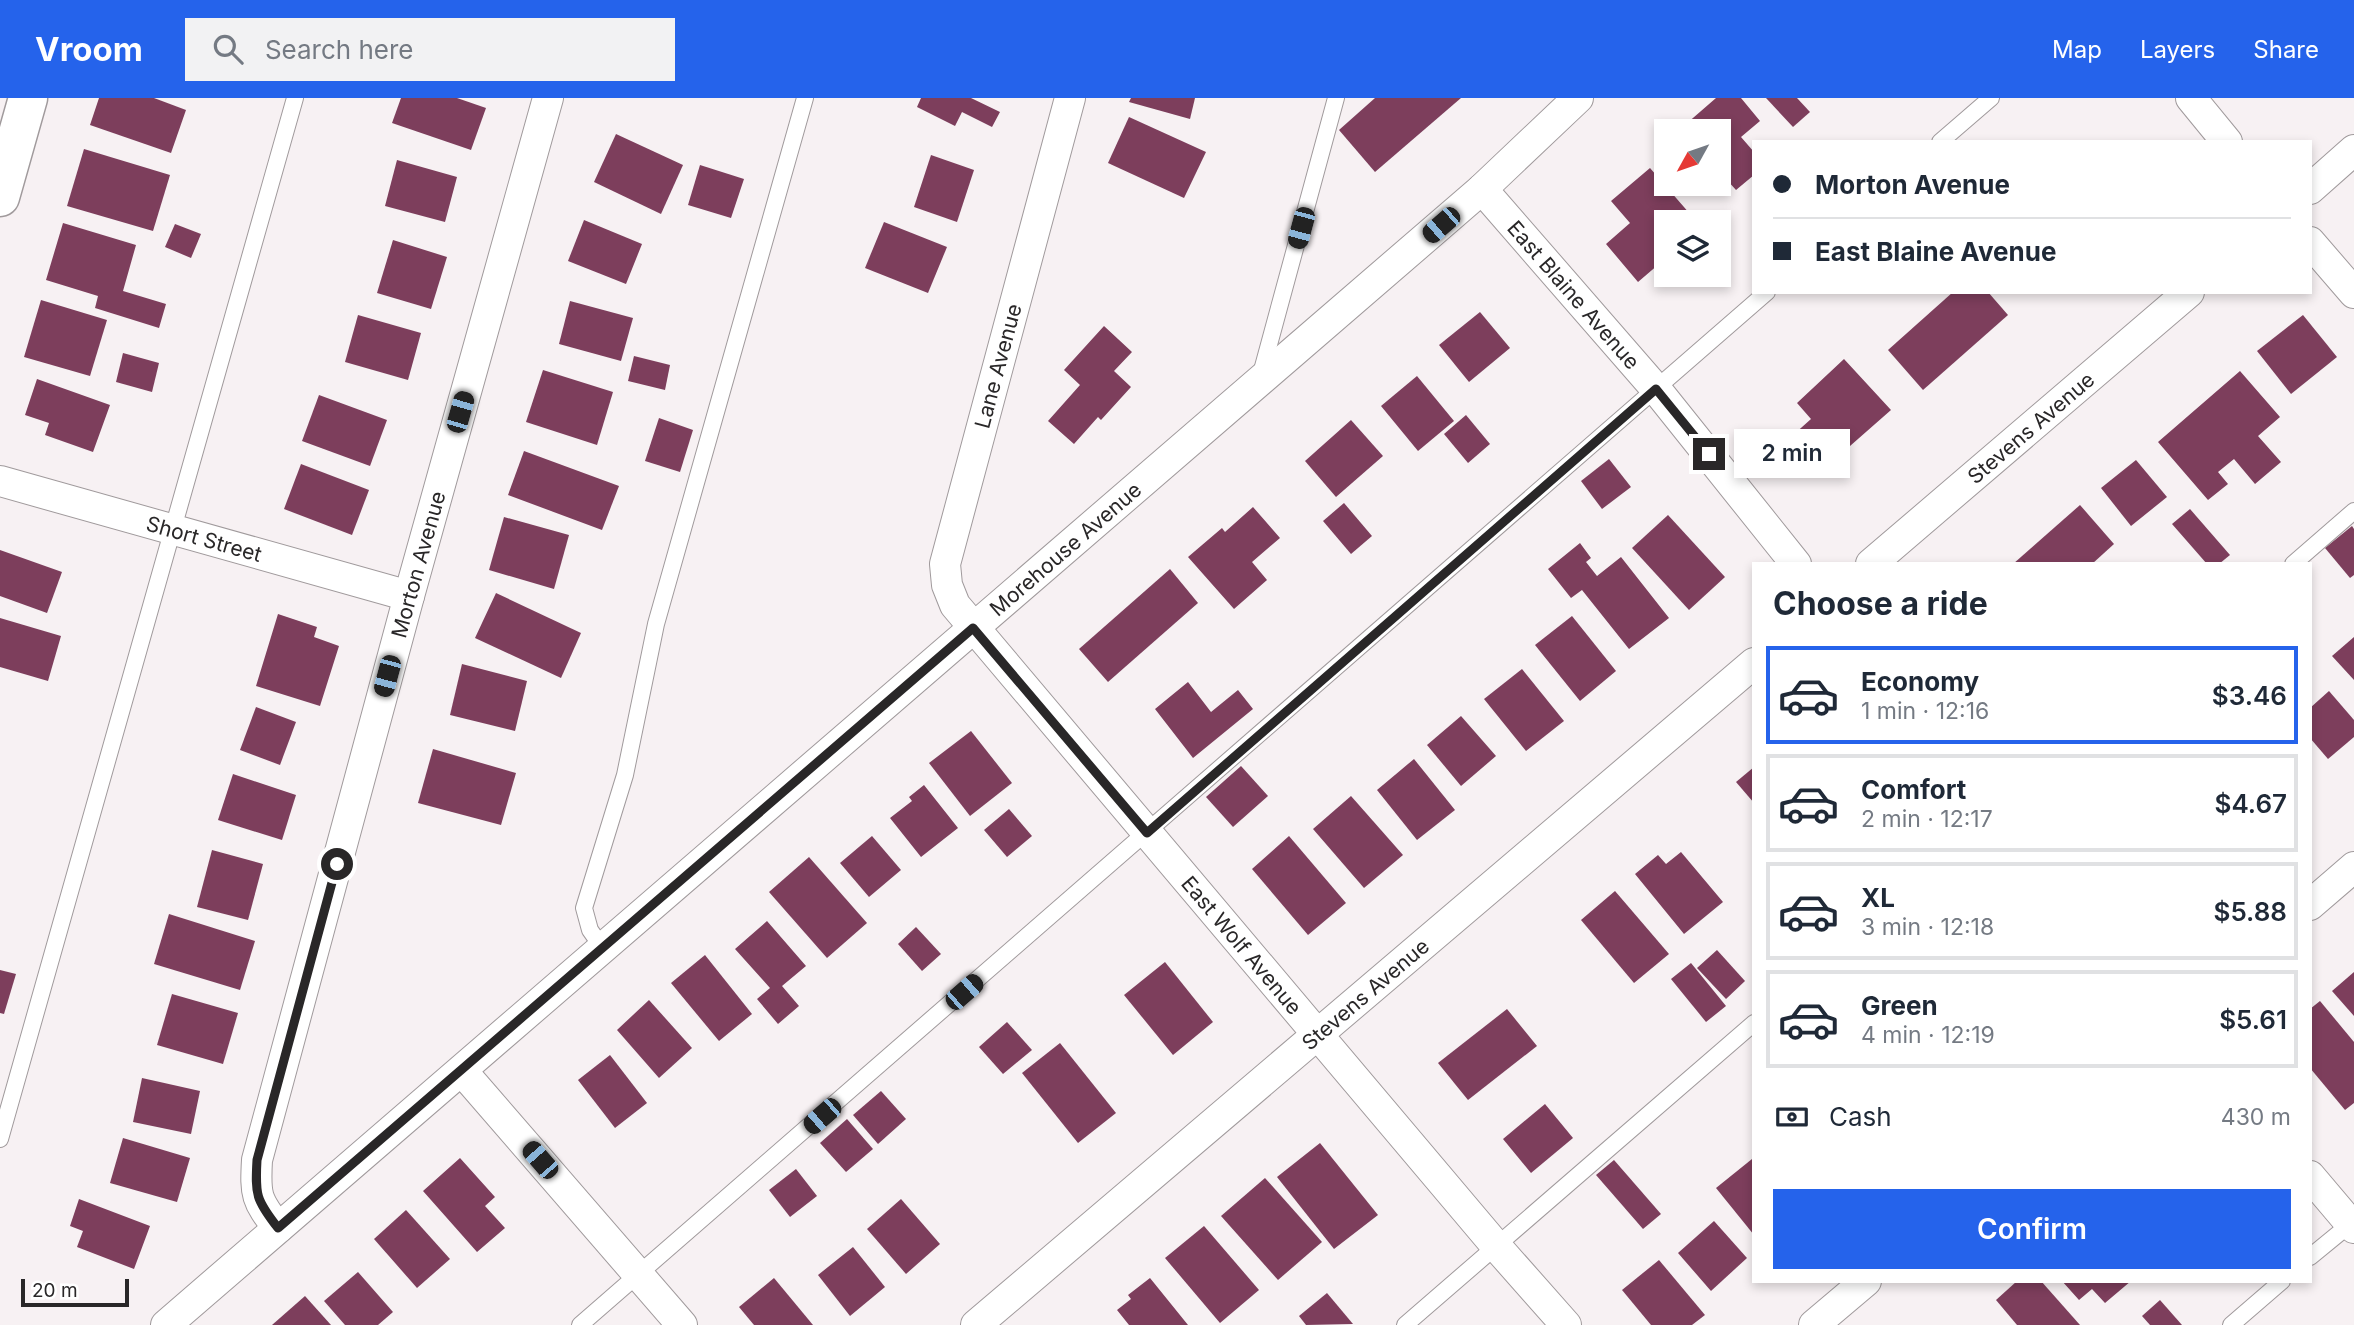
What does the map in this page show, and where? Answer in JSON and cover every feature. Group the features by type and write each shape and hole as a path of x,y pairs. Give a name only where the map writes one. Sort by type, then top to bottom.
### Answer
{"main road":[{"path":"0,197 28,98"}],"street":[{"name":"Morton Avenue","path":"278,1228 255,1192 257,1160 409,596 548,98"},
{"name":"Lane Avenue","path":"973,628 955,605 947,585 944,564 1070,98"},
{"name":"Morehouse Avenue","path":"166,1325 1482,189 1578,98"},
{"path":"2191,98 2225,140"},
{"path":"2312,187 2354,150"},
{"name":"East Blaine Avenue","path":"1482,189 1656,389 1794,562"},
{"path":"2312,244 2354,293"},
{"name":"Stevens Avenue","path":"1873,562 2187,294"},
{"name":"Short Street","path":"0,481 409,596"},
{"name":"East Wolf Avenue","path":"973,628 1566,1325"},
{"name":"Stevens Avenue","path":"976,1325 1752,665"},
{"path":"2312,903 2354,867"},
{"path":"462,1070 682,1325"},
{"path":"2312,1178 2353,1224"},
{"path":"1814,1325 1864,1283"}],"lane":[{"path":"0,1139 296,98"},
{"path":"602,947 590,930 584,908 625,775 656,624 805,98"},
{"path":"1258,383 1336,98"},
{"path":"1942,140 1991,98"},
{"path":"580,1325 1766,294"},
{"path":"2294,562 2354,511"},
{"path":"1405,1325 1752,1025"},
{"path":"2312,1255 2353,1224"},
{"path":"2231,1325 2280,1283"}],"building":[{"path":"99,98 154,98 186,110 171,153 90,125"},
{"path":"401,98 457,98 486,108 471,150 392,123"},
{"path":"921,98 971,98 1000,112 992,127 962,112 955,126 917,107"},
{"path":"1131,98 1195,98 1190,119 1129,102"},
{"path":"1375,98 1461,98 1375,172 1339,130"},
{"path":"1716,98 1741,98 1760,121 1741,137 1752,150 1752,177 1736,190 1731,184 1731,119 1692,119"},
{"path":"1766,98 1797,98 1810,112 1793,127"},
{"path":"1129,117 1206,152 1184,198 1108,163"},
{"path":"616,134 683,165 661,214 594,182"},
{"path":"84,149 170,175 153,231 67,206"},
{"path":"931,155 974,170 957,222 914,207"},
{"path":"397,160 457,177 445,222 385,206"},
{"path":"700,165 744,179 731,218 688,205"},
{"path":"1650,168 1654,173 1654,196 1674,196 1687,210 1654,210 1654,268 1638,282 1606,244 1630,223 1611,201"},
{"path":"584,220 642,244 626,284 568,261"},
{"path":"884,222 947,247 928,293 865,268"},
{"path":"63,223 136,245 123,291 166,304 159,328 95,308 98,296 46,280"},
{"path":"175,224 201,234 191,258 165,247"},
{"path":"393,240 447,257 431,309 377,293"},
{"path":"1951,294 1990,294 2008,315 1923,390 1888,350"},
{"path":"41,300 107,320 90,376 24,357"},
{"path":"570,301 633,318 621,361 559,344"},
{"path":"1480,312 1510,348 1469,382 1439,345"},
{"path":"358,315 421,333 408,380 345,362"},
{"path":"2303,315 2337,357 2291,394 2257,351"},
{"path":"1104,326 1132,352 1114,371 1131,387 1101,420 1098,417 1074,444 1048,421 1080,385 1064,370"},
{"path":"123,353 159,363 152,392 116,382"},
{"path":"634,356 670,365 665,390 628,381"},
{"path":"1844,359 1891,410 1850,446 1836,431 1824,442 1833,452 1819,465 1792,436 1811,419 1797,403"},
{"path":"543,370 613,392 597,445 526,422"},
{"path":"2240,371 2280,417 2258,436 2281,462 2255,484 2234,459 2218,472 2228,484 2208,500 2158,442"},
{"path":"1417,376 1454,421 1418,451 1381,406"},
{"path":"37,379 110,405 93,452 45,435 49,423 25,415"},
{"path":"319,395 387,420 370,466 302,441"},
{"path":"1466,415 1490,444 1468,463 1444,434"},
{"path":"659,418 693,430 680,472 645,461"},
{"path":"1351,420 1383,456 1336,497 1305,461"},
{"path":"524,451 619,486 602,530 508,495"},
{"path":"1609,459 1631,487 1602,509 1581,481"},
{"path":"2136,460 2167,497 2131,526 2101,488"},
{"path":"301,464 369,490 352,535 284,509"},
{"path":"1344,503 1372,536 1351,554 1323,521"},
{"path":"2080,505 2114,544 2094,562 2015,562"},
{"path":"1253,507 1280,538 1252,562 1267,580 1234,609 1188,557 1222,528 1225,532"},
{"path":"2190,509 2230,555 2221,562 2205,562 2172,524"},
{"path":"1668,515 1725,577 1689,610 1632,548"},
{"path":"504,517 569,535 554,589 489,570"},
{"path":"2352,526 2354,575 2350,578 2325,548"},
{"path":"1580,543 1591,558 1586,562 1597,576 1621,557 1669,618 1629,649 1582,590 1571,598 1548,569"},
{"path":"0,550 62,572 47,613 0,596"},
{"path":"1170,569 1198,603 1108,682 1079,649"},
{"path":"496,593 581,633 561,678 475,638"},
{"path":"278,614 317,627 314,637 339,646 320,706 256,686"},
{"path":"1572,616 1616,671 1580,701 1535,645"},
{"path":"0,618 61,636 48,681 0,667"},
{"path":"2354,637 2354,680 2332,656"},
{"path":"462,664 527,681 515,731 450,715"},
{"path":"1522,669 1564,721 1526,751 1484,699"},
{"path":"1188,682 1211,712 1238,690 1253,709 1193,758 1155,709"},
{"path":"2329,691 2354,720 2354,737 2328,759 2312,740 2312,706"},
{"path":"256,707 296,722 280,765 240,750"},
{"path":"1461,716 1496,756 1461,786 1427,745"},
{"path":"971,731 1012,783 970,816 929,763"},
{"path":"433,749 516,773 501,825 418,803"},
{"path":"1414,759 1455,810 1417,840 1377,790"},
{"path":"1241,766 1268,796 1233,827 1206,797"},
{"path":"1752,769 1752,801 1736,782"},
{"path":"233,774 296,795 282,840 218,820"},
{"path":"924,785 958,828 921,857 890,818 912,801 909,797"},
{"path":"1351,796 1403,855 1364,888 1313,829"},
{"path":"1009,809 1032,836 1007,857 984,830"},
{"path":"872,836 901,870 869,897 840,863"},
{"path":"1289,836 1346,903 1308,935 1252,869"},
{"path":"212,850 263,864 248,920 197,907"},
{"path":"1681,852 1723,902 1684,934 1635,874 1658,855 1666,864"},
{"path":"809,857 867,923 827,958 769,892"},
{"path":"1615,891 1669,954 1634,983 1581,920"},
{"path":"169,914 255,941 240,990 154,964"},
{"path":"767,921 806,966 782,986 799,1006 778,1024 757,999 770,988 735,949"},
{"path":"916,927 941,954 922,971 898,944"},
{"path":"1717,950 1745,981 1726,999 1697,968"},
{"path":"705,955 752,1014 719,1041 671,983"},
{"path":"1165,962 1213,1022 1173,1055 1124,995"},
{"path":"1691,963 1726,1006 1706,1022 1671,979"},
{"path":"0,970 16,974 4,1014 0,1013"},
{"path":"2354,972 2354,1016 2332,991"},
{"path":"172,994 238,1013 223,1064 157,1045"},
{"path":"649,1000 692,1048 659,1078 617,1030"},
{"path":"2320,1001 2354,1042 2354,1103 2345,1110 2312,1070 2312,1007"},
{"path":"1507,1009 1537,1046 1468,1100 1438,1063"},
{"path":"1007,1022 1032,1050 1003,1074 979,1047"},
{"path":"1060,1043 1116,1113 1078,1143 1022,1073"},
{"path":"610,1055 647,1103 615,1128 578,1080"},
{"path":"142,1078 200,1091 191,1134 133,1122"},
{"path":"881,1091 906,1119 878,1144 853,1115"},
{"path":"1545,1104 1573,1138 1531,1173 1503,1139"},
{"path":"847,1119 873,1149 846,1172 820,1143"},
{"path":"123,1138 190,1158 177,1202 110,1183"},
{"path":"1320,1143 1378,1215 1334,1249 1277,1177"},
{"path":"460,1158 495,1197 485,1206 505,1228 477,1252 423,1191"},
{"path":"1752,1159 1752,1233 1716,1188"},
{"path":"1614,1160 1661,1214 1643,1229 1596,1175"},
{"path":"796,1169 817,1196 790,1217 769,1190"},
{"path":"1265,1178 1322,1242 1278,1280 1221,1216"},
{"path":"79,1199 150,1226 134,1269 77,1247 83,1231 70,1226"},
{"path":"901,1199 940,1244 906,1274 867,1229"},
{"path":"406,1210 450,1259 417,1288 374,1239"},
{"path":"1714,1221 1747,1258 1711,1291 1678,1253"},
{"path":"1204,1226 1259,1290 1220,1323 1165,1258"},
{"path":"853,1247 885,1287 850,1316 818,1275"},
{"path":"1659,1260 1705,1315 1692,1325 1651,1325 1622,1290"},
{"path":"358,1272 393,1312 378,1325 345,1325 324,1301"},
{"path":"774,1278 813,1325 754,1325 739,1307"},
{"path":"1150,1278 1188,1325 1129,1325 1117,1310 1131,1299 1128,1295"},
{"path":"2015,1283 2043,1283 2080,1325 2017,1325 1996,1300"},
{"path":"2064,1283 2129,1283 2105,1303 2092,1289 2079,1300"},
{"path":"1327,1293 1353,1324 1306,1325 1299,1316"},
{"path":"305,1296 331,1325 272,1325"},
{"path":"2160,1300 2182,1325 2150,1325 2142,1316"}],"route":[{"path":"337,864 257,1160 255,1192 278,1228 973,628 1147,833 1656,389 1709,454"}]}
